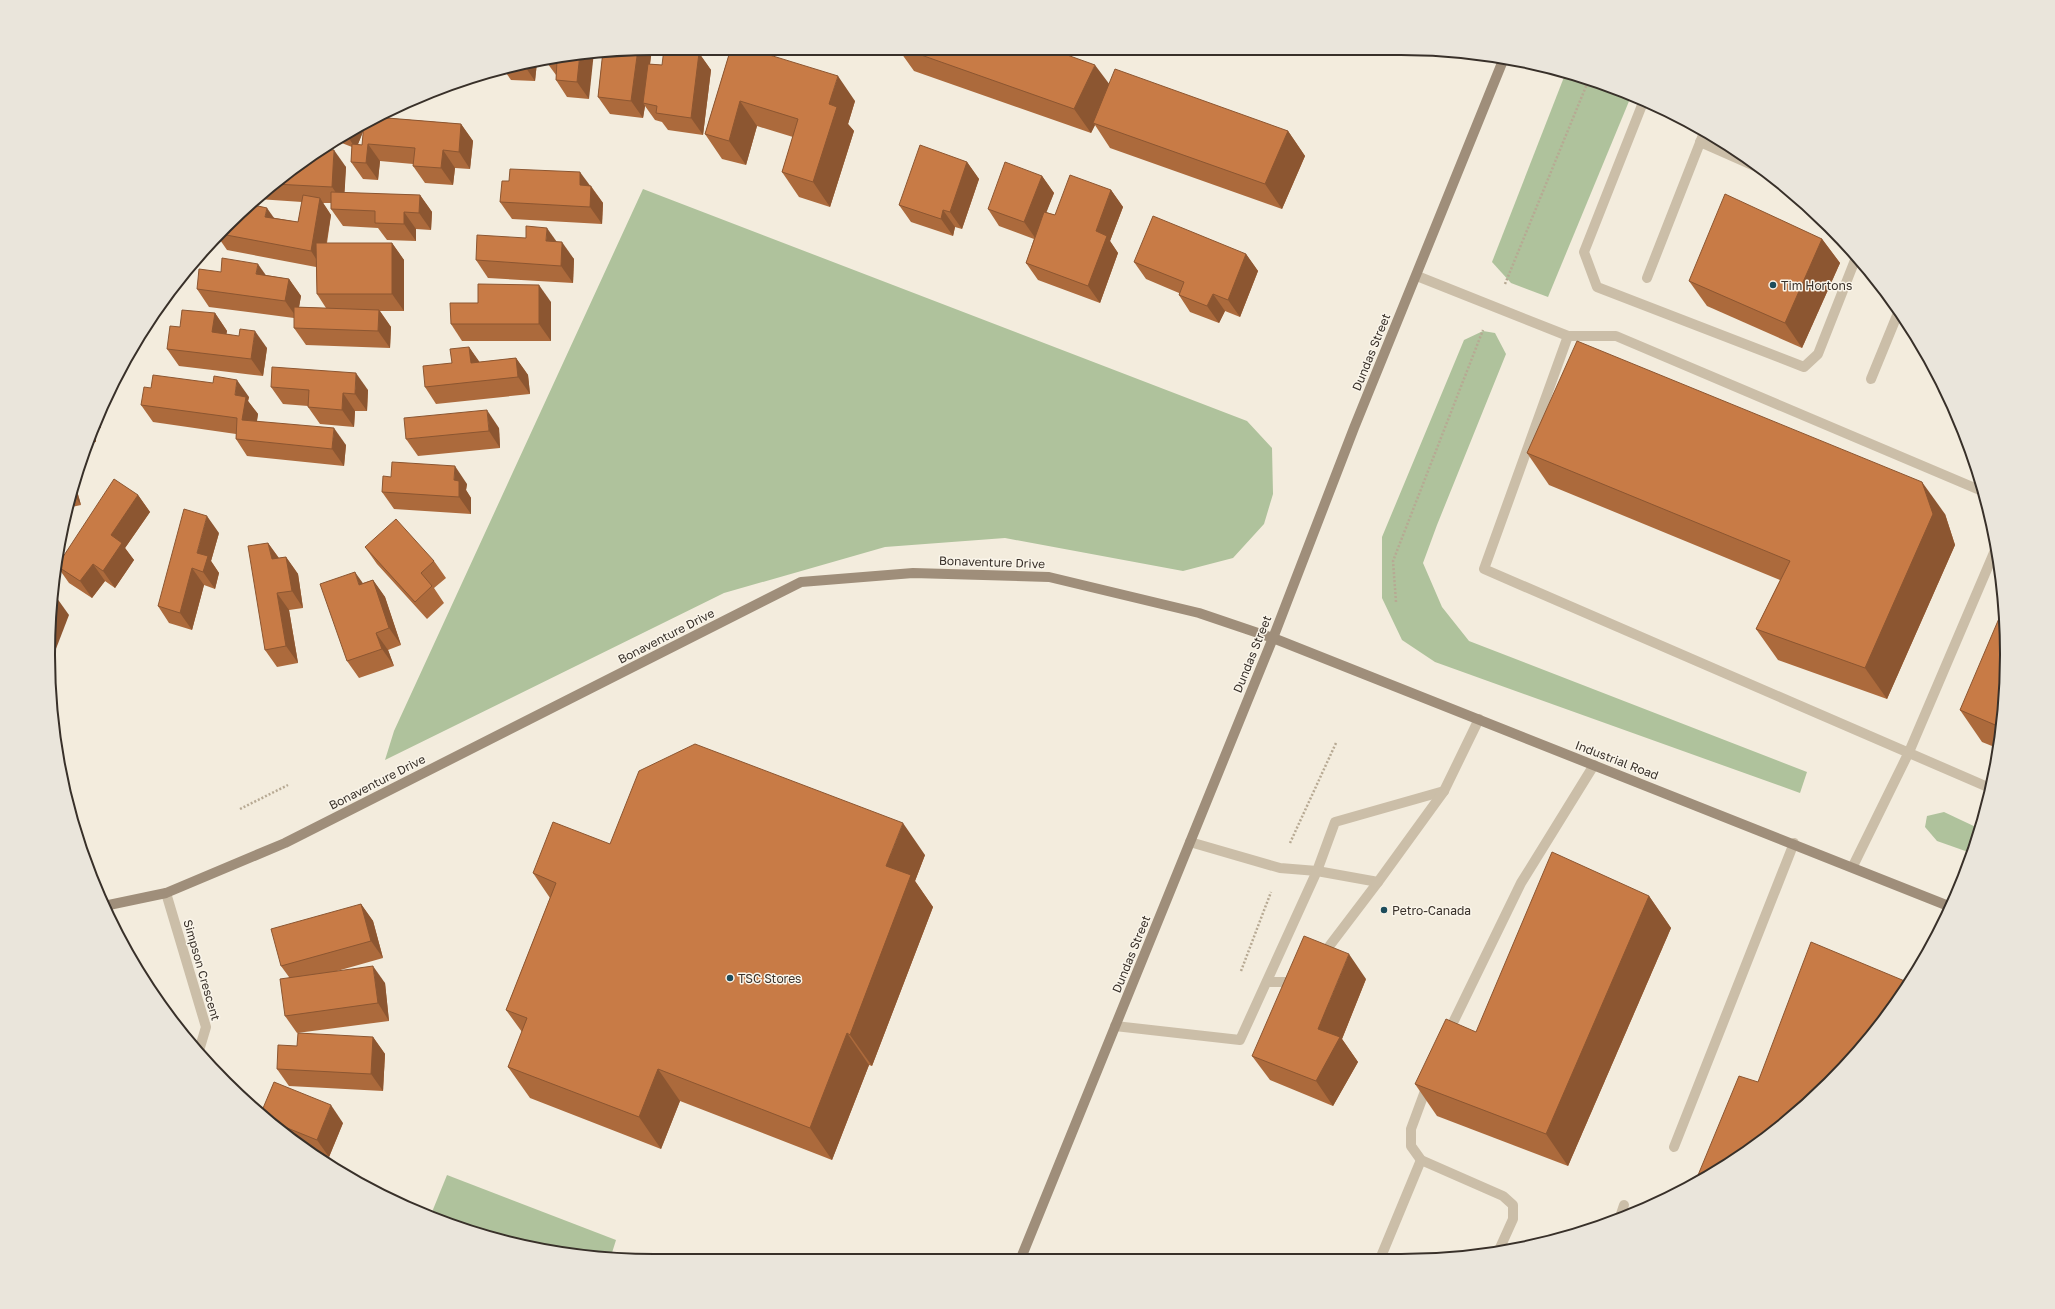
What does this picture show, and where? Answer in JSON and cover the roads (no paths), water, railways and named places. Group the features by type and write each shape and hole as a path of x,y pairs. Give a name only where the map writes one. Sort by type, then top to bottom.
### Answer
{"street":[{"name":"Dundas Street","path":"1023,1254 1273,638 1354,428 1417,276 1502,64"},
{"path":"1642,106 1584,252 1597,287 1804,367 1818,354 1854,263"},
{"path":"1647,278 1702,136"},
{"path":"1700,142 1737,158"},
{"path":"1417,276 1568,336 1616,336 1977,489"},
{"path":"1871,379 1896,317"},
{"path":"1568,336 1484,569 1985,786"},
{"path":"1853,866 1909,752 1992,558"},
{"name":"Bonaventure Drive","path":"110,905 166,893 285,843 801,582 913,573 1049,577 1199,613 1273,638"},
{"name":"Industrial Road","path":"1273,638 1853,866 1945,904"},
{"path":"1313,967 1378,882 1444,791 1479,719"},
{"path":"1445,1040 1521,882 1594,765"},
{"path":"1115,1026 1240,1040 1317,872 1335,822 1444,791"},
{"path":"1190,842 1280,868 1317,872 1378,882"},
{"path":"1674,1148 1794,843"},
{"name":"Simpson Crescent","path":"166,893 206,1027 200,1046"},
{"path":"1267,982 1295,984 1304,975"},
{"path":"1430,1077 1411,1129 1411,1146 1421,1160 1503,1196 1513,1205 1513,1219 1501,1245"},
{"path":"1382,1254 1421,1160"},
{"path":"1622,1211 1624,1205"}],"place":[{"name":"Tim Hortons","path":"1773,285"},
{"name":"Petro-Canada","path":"1384,910"},
{"name":"TSC Stores","path":"730,978"}]}
